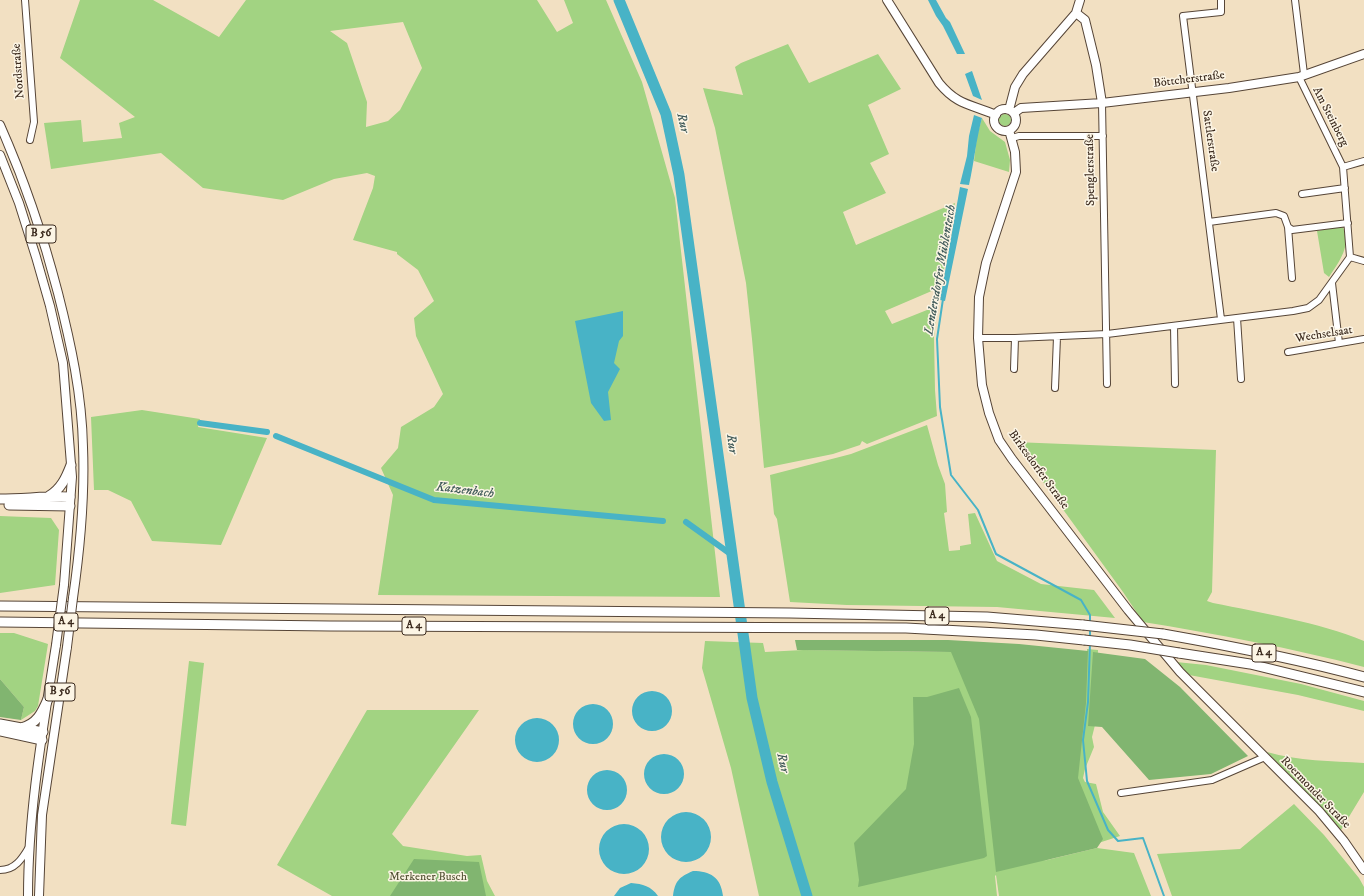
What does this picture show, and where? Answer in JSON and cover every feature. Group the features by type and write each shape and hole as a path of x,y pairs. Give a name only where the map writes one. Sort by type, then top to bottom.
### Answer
{"highway":[{"path":"49,496 60,488 71,465"},
{"path":"0,499 49,496 70,501"},
{"path":"0,504 70,501"},
{"name":"A 4","path":"0,606 987,616 1163,634 1253,650 1324,666 1364,677"},
{"name":"A 4","path":"0,622 338,626 906,628 1036,635 1130,645 1250,664 1364,692"},
{"path":"21,728 29,725 37,719 48,699"},
{"path":"0,724 21,728 43,736"},
{"path":"0,730 43,736"}],"main road":[{"path":"887,0 938,83 944,90 961,102 996,115"},
{"path":"1011,111 1002,109 996,115 994,120 997,126 1002,130 1009,130 1016,122 1011,111 1015,87 1023,74 1076,13 1080,0"},
{"name":"Spenglerstraße","path":"1076,13 1085,20 1096,65 1102,103"},
{"name":"Böttcherstraße","path":"1011,111 1021,108 1102,103 1192,92 1301,75 1364,54"},
{"name":"B 56","path":"0,125 30,200 47,253 70,339 75,366 83,447 82,507 75,586 42,815 39,896"},
{"name":"Birkesdorfer Straße","path":"1009,130 1015,152 1016,172 986,263 979,297 978,338 982,385 989,413 999,440 1128,610 1180,672 1265,758"},
{"name":"B 56","path":"0,154 19,203 54,321 63,362 71,465 64,585 32,812 29,848 28,896"},
{"path":"70,501 82,497"},
{"path":"70,501 82,507"},
{"path":"43,736 53,737"},
{"name":"Roermonder Straße","path":"1265,758 1319,812 1344,841 1364,870"}],"street":[{"name":"Nordstraße","path":"25,0 34,122 30,140"},
{"name":"Sattlerstraße","path":"1221,0 1221,12 1183,16 1221,319"},
{"name":"Am Steinberg","path":"1295,0 1301,75 1343,168 1350,257"},
{"name":"Spenglerstraße","path":"1102,103 1107,334"},
{"path":"1012,138 1019,136 1103,136"},
{"path":"1343,168 1364,161"},
{"path":"1302,194 1345,188"},
{"path":"1209,222 1276,213 1284,216 1288,227 1292,278"},
{"path":"1288,227 1292,230 1348,223"},
{"path":"978,338 1057,337 1107,334 1308,308 1319,300 1350,257 1364,261"},
{"path":"1332,283 1339,343"},
{"path":"1237,318 1241,379"},
{"path":"1174,326 1175,384"},
{"path":"1107,334 1108,384"},
{"path":"1055,388 1057,337"},
{"path":"1014,369 1015,338"},
{"name":"Wechselsaat","path":"1288,352 1364,340"},
{"name":"Roermonder Straße","path":"1121,792 1212,780 1265,758"},
{"path":"0,870 13,867 20,862 29,848"}],"green space":[{"path":"80,0 153,0 219,37 246,0 537,0 557,32 573,23 564,0 606,0 642,82 675,198 720,597 378,595 393,495 381,468 398,448 401,427 434,407 443,394 416,336 414,318 434,301 418,270 397,254 397,252 353,240 373,188 375,176 367,173 334,179 283,200 203,188 161,153 51,169 44,123 81,120 83,142 122,138 119,123 135,117 60,58","holes":["403,22 422,68 400,110 388,121 366,127 367,102 347,43 330,31"]},
{"path":"788,44 809,83 878,54 901,89 868,105 889,154 870,163 886,193 843,212 856,245 955,203 941,287 885,311 892,324 937,306 934,337 937,416 867,444 862,441 860,445 833,454 764,468 746,283 715,128 703,88 743,95 735,67 741,63"},
{"path":"1005,114 1009,116 1011,120 1009,124 1005,126 1001,124 999,120 1001,116"},
{"path":"982,118 990,131 1005,142 1010,160 1009,172 974,161 977,136"},
{"path":"1342,226 1346,239 1345,246 1340,259 1329,277 1324,273 1317,231"},
{"path":"142,410 200,419 198,427 267,438 221,545 152,541 131,501 108,490 94,490 91,417"},
{"path":"927,425 945,484 947,512 944,513 949,551 960,550 960,546 971,544 968,514 975,513 997,561 1041,584 1094,590 1115,618 997,607 847,605 790,602 777,519 774,514 770,475 851,454"},
{"path":"1014,442 1216,450 1212,592 1207,601 1309,623 1364,641 1364,667 1254,642 1143,622 1123,592"},
{"path":"0,516 51,518 59,530 55,585 0,593"},
{"path":"0,633 14,633 48,644 38,706 35,711 21,720 24,707 0,679"},
{"path":"795,640 948,640 1019,644 1088,651 1086,703 1078,778 1103,839 1097,848 996,872 979,719 951,652 797,650"},
{"path":"705,641 763,643 765,652 803,650 951,652 1087,661 1087,649 1098,650 1097,717 1092,737 1094,747 1083,778 1085,782 1096,784 1103,812 1120,836 1043,861 1097,848 1134,853 1151,896 999,896 996,875 997,896 759,896 731,768 702,668"},
{"path":"1093,652 1145,659 1180,687 1248,756 1211,774 1149,780 1102,727 1088,726"},
{"path":"189,661 204,663 186,826 171,824"},
{"path":"1176,662 1206,665 1301,684 1364,701 1364,711 1298,695 1189,675"},
{"path":"0,679 24,707 21,720 0,717"},
{"path":"959,688 971,717 987,856 984,858 858,887 859,880 854,843 906,789 914,744 913,697 927,697"},
{"path":"367,710 479,710 392,834 403,846 467,856 481,855 487,881 495,896 332,896 277,865"},
{"path":"1267,752 1303,759 1364,763 1364,792 1341,830"},
{"path":"1294,804 1324,835 1359,878 1364,887 1364,896 1172,896 1157,854 1240,849"},
{"name":"Merkener Busch","path":"414,859 479,862 486,896 390,896"}],"water":[{"path":"928,0 936,0 946,18 950,22 965,54 957,54"},
{"path":"972,71 982,100 973,96 965,74"},
{"path":"974,115 982,118 971,177 969,185 960,184 967,156 969,136"},
{"path":"960,187 968,189 945,301 940,300"},
{"path":"623,311 623,336 619,341 614,363 620,369 608,392 611,420 604,421 591,403 575,321"},
{"path":"652,691 660,693 666,697 670,703 672,711 670,719 666,725 660,729 652,731 644,729 638,725 634,719 632,711 634,703 638,697 644,693"},
{"path":"593,704 601,706 607,710 611,716 613,724 611,732 607,738 601,742 593,744 585,742 579,738 575,732 573,724 575,716 579,710 585,706"},
{"path":"533,718 541,718 553,724 559,736 559,744 553,756 541,762 533,762 521,756 515,744 515,736 521,724"},
{"path":"664,754 672,756 678,760 682,766 684,774 682,782 678,788 672,792 664,794 656,792 650,788 646,782 644,774 646,766 650,760 656,756"},
{"path":"607,770 615,772 621,776 625,782 627,790 625,798 621,804 615,808 607,810 599,808 593,804 589,798 587,790 589,782 593,776 599,772"},
{"path":"686,812 696,814 704,819 709,827 711,837 709,847 704,855 696,860 686,862 676,860 668,855 663,847 661,837 663,827 668,819 676,814"},
{"path":"624,824 634,826 642,831 647,839 649,849 647,859 642,867 634,872 624,874 614,872 606,867 601,859 599,849 601,839 606,831 614,826"},
{"path":"693,871 705,872 714,876 720,884 723,896 673,896 678,880 684,875"},
{"path":"631,883 646,886 653,890 658,896 614,896 620,888"}],"waterway":[{"name":"Rur","path":"619,0 666,114 679,175 752,698 772,782 807,896"},
{"name":"Lendersdorfer Mühlenteich","path":"943,299 937,339 940,407 951,475 978,510 996,554 1081,600 1090,615 1090,623"},
{"name":"Katzenbach","path":"200,423 267,432"},
{"name":"Katzenbach","path":"276,436 434,500 663,521"},
{"name":"Katzenbach","path":"686,522 732,555"},
{"name":"Lendersdorfer Mühlenteich","path":"1090,629 1090,639"},
{"name":"Lendersdorfer Mühlenteich","path":"1090,643 1088,702 1083,740 1087,781 1108,830 1118,841 1143,838 1164,896"}]}
